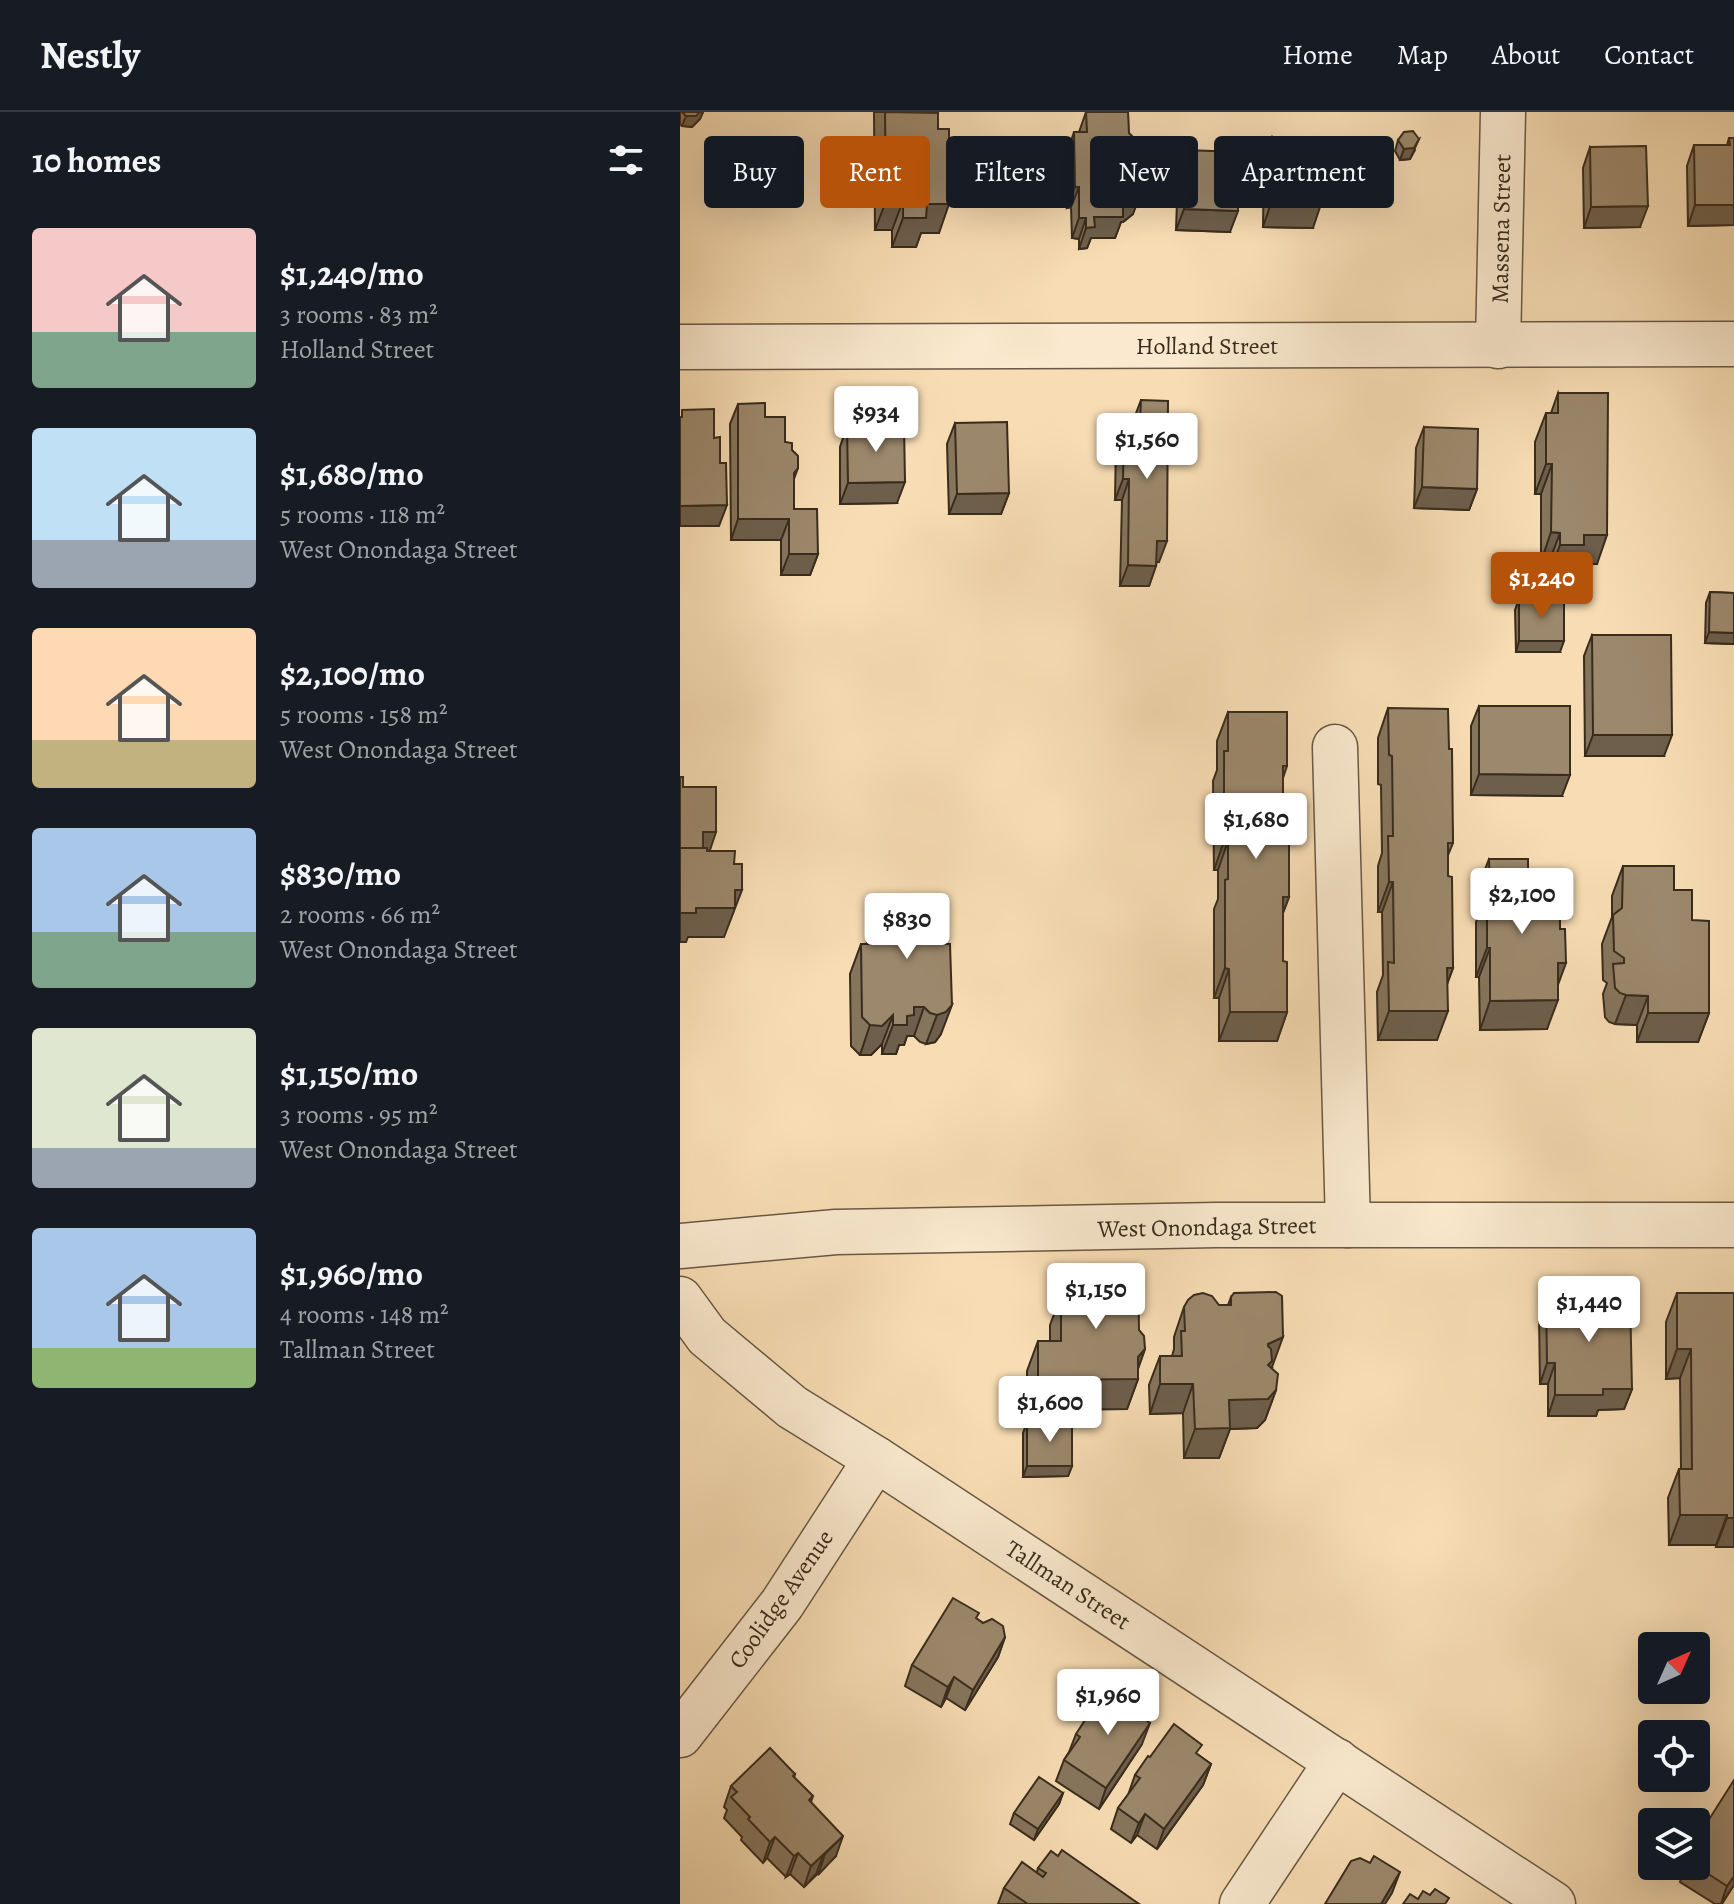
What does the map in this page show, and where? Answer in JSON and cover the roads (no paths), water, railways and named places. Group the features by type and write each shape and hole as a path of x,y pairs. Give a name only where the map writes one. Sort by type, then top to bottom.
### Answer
{"street":[{"name":"Massena Street","path":"1498,346 1503,112"},
{"name":"Holland Street","path":"680,347 1734,344"},
{"path":"1335,747 1348,1225"},
{"name":"West Onondaga Street","path":"680,1246 836,1232 1216,1225 1734,1225"},
{"name":"Tallman Street","path":"680,1299 707,1336 792,1407 1553,1904"},
{"name":"Coolidge Avenue","path":"680,1735 782,1604 876,1459"},
{"path":"1242,1904 1337,1761"}]}
